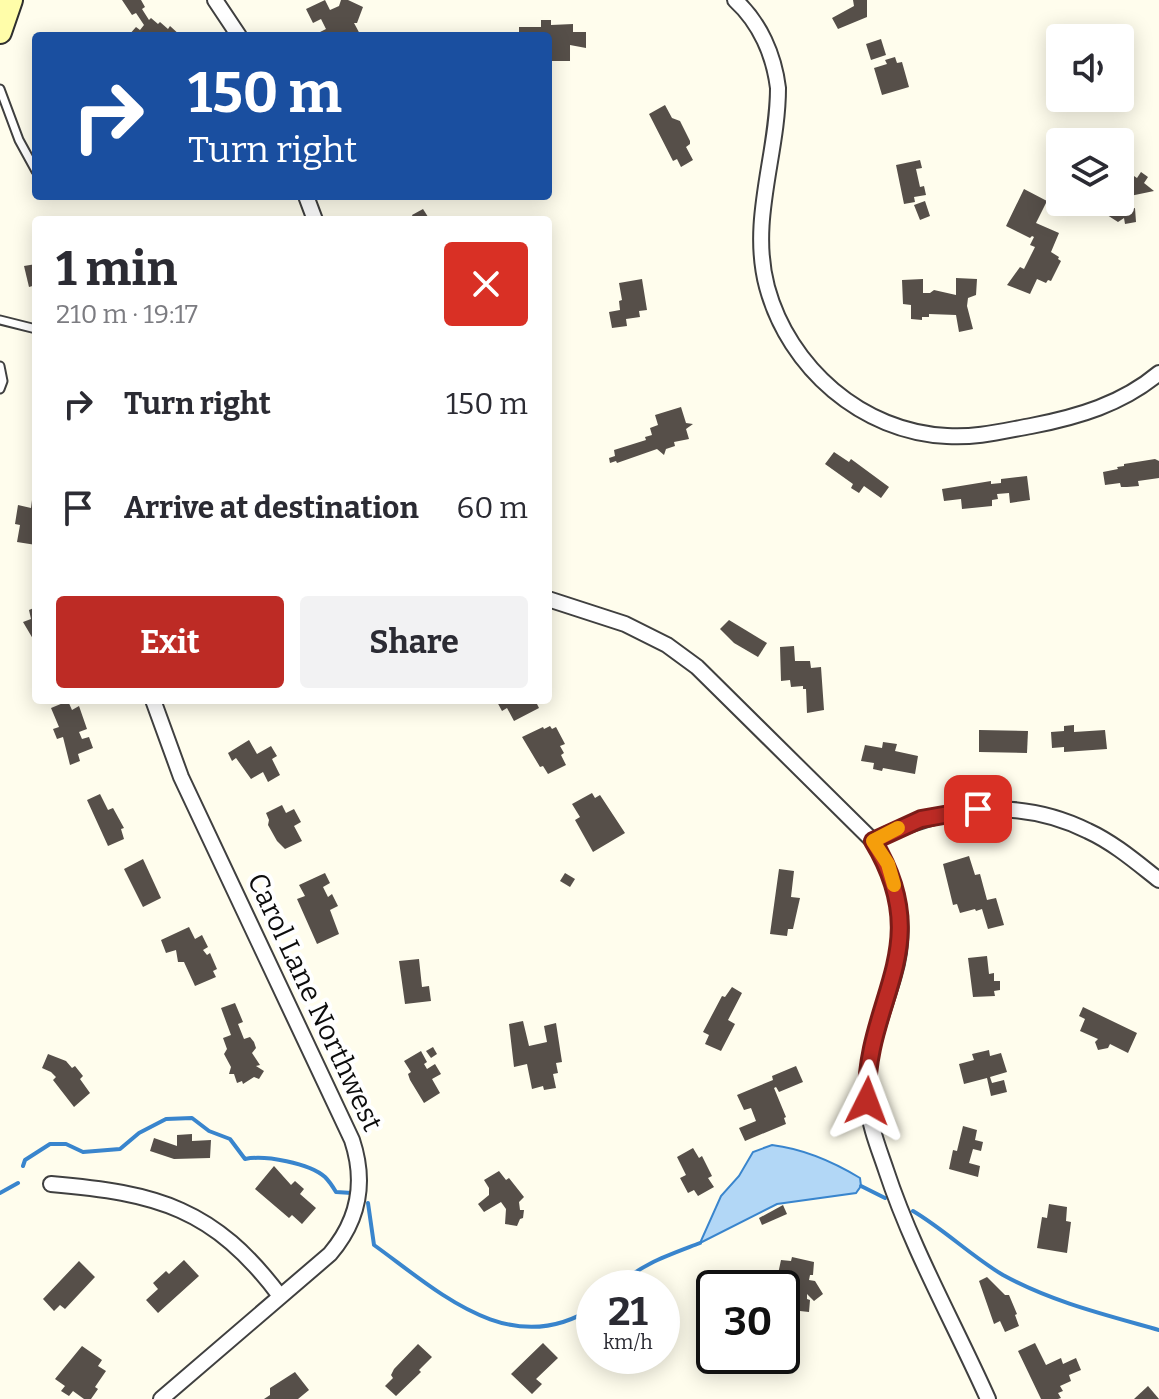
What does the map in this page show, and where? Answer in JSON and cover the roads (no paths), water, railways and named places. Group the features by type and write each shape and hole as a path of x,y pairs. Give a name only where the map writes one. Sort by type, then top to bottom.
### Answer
{"main road":[{"path":"0,32 11,0"}],"street":[{"path":"215,0 236,32"},
{"path":"735,0 764,38 776,70 778,88 760,227 760,254 765,279 777,316 795,349 834,392 882,421 911,431 946,436 982,435 1071,418 1099,409 1138,389 1159,373"},
{"path":"552,600 625,624 667,645 697,667 873,841 888,864 896,889 900,939 895,974 881,1013 866,1076 870,1124 906,1223 988,1399"},
{"name":"Carol Lane Northwest","path":"154,704 181,777 358,1157 359,1197 349,1228 330,1254 161,1399"},
{"path":"873,841 921,819 947,812 978,809 1033,812 1088,831 1159,880"},
{"path":"51,1184 124,1191 183,1211 237,1247 261,1270 280,1296"}],"lane":[{"path":"0,89 19,140 32,164"},
{"path":"0,320 32,328"},
{"path":"0,366 3,381 0,389"}],"water":[{"path":"772,1145 795,1149 828,1161 860,1178 861,1186 856,1193 777,1204 700,1243 721,1196 739,1176 753,1152"}],"waterway":[{"path":"23,1166 25,1160 50,1144 66,1144 83,1152 120,1149 139,1133 166,1119 192,1118 209,1131 230,1139 245,1159 264,1158 298,1164 325,1177 336,1192 352,1193"},
{"path":"0,1193 18,1183"},
{"path":"861,1186 885,1198"},
{"path":"368,1203 374,1245 424,1282 477,1314 505,1324 534,1327 563,1322 576,1316"},
{"path":"913,1211 1003,1275 1080,1307 1159,1330"},
{"path":"639,1270 700,1243"}]}
